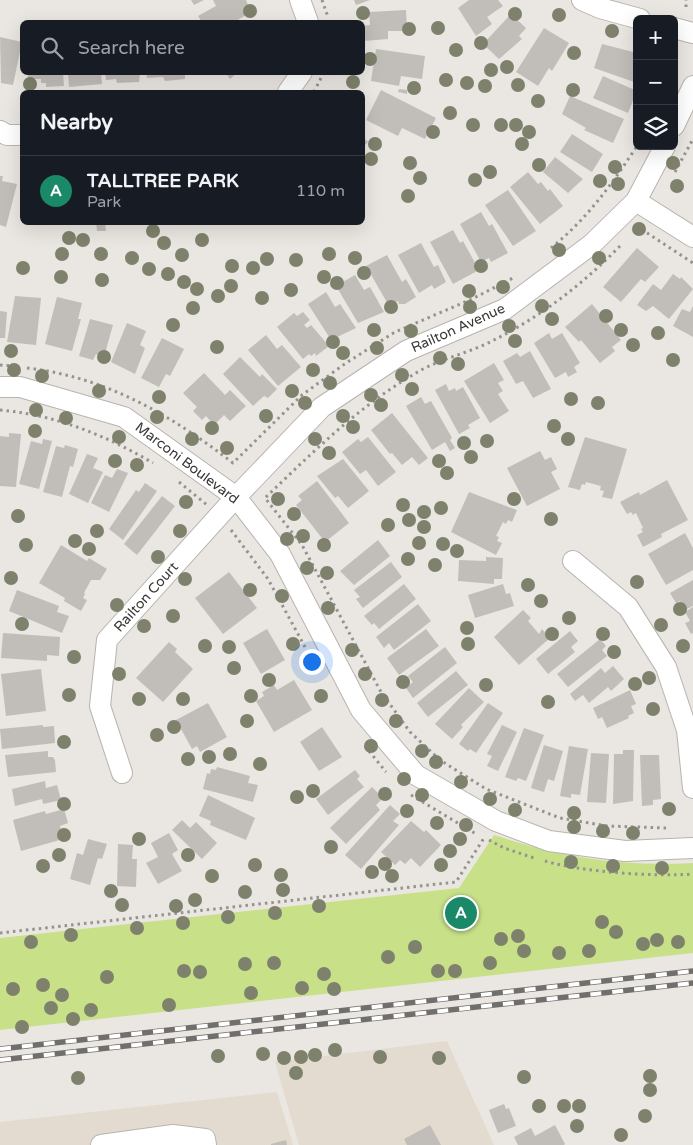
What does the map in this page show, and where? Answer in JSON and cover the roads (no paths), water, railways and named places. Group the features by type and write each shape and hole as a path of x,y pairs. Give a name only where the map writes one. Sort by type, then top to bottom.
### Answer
{"street":[{"path":"300,0 307,20"},
{"path":"582,0 600,8 633,17"},
{"path":"678,29 693,33"},
{"path":"289,90 300,75"},
{"path":"678,118 693,86"},
{"path":"0,131 7,135 20,135"},
{"name":"Railton Avenue","path":"236,496 322,407 406,351 505,309 592,244 636,201 663,150"},
{"path":"636,201 693,237"},
{"name":"Marconi Boulevard","path":"0,387 20,387 124,417 236,496 280,554 361,710 416,775 496,821 549,841 624,851 693,848"},
{"name":"Railton Court","path":"122,773 100,706 107,640 236,496"},
{"path":"572,561 628,607 666,668 687,730 693,788"},
{"path":"101,1145 172,1136 204,1139 206,1145"}],"railway":[{"path":"0,1049 693,971"},
{"path":"0,1060 693,983"}],"place":[{"name":"TALLTREE PARK","path":"461,913"}]}
